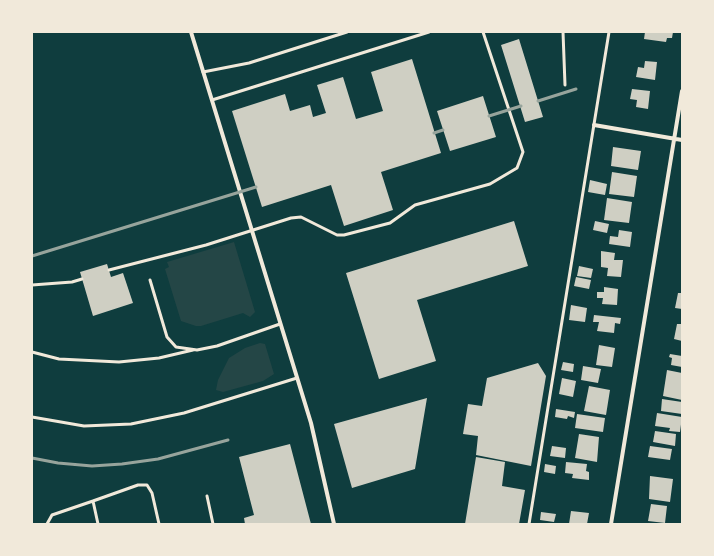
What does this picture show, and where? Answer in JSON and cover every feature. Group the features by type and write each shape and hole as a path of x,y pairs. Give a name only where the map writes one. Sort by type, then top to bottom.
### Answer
{"street":[{"path":"191,32 311,423 334,524"},
{"path":"611,524 682,91"},
{"path":"594,125 682,140"}],"lane":[{"path":"204,72 249,63 347,32"},
{"path":"212,100 429,32"},
{"path":"109,270 301,216 337,235 344,235 390,223 415,205 490,184 517,168 522,152 483,32"},
{"path":"563,32 564,85"},
{"path":"529,524 609,32"},
{"path":"32,285 72,282 82,279"},
{"path":"150,280 167,337 176,347 197,350"},
{"path":"32,352 59,359 119,362 159,358 217,346 280,324"},
{"path":"32,417 84,426 131,424 191,411 297,378"},
{"path":"47,524 52,515 138,485 147,485 152,493 159,524"},
{"path":"207,496 213,524"},
{"path":"93,501 98,524"}],"shaded area":[{"path":"234,242 255,312 250,317 243,313 201,326 196,326 181,321 165,269 169,267 167,262"},
{"path":"260,343 265,344 274,374 263,381 223,392 216,390 218,380 229,358 245,348"}],"building":[{"path":"645,32 673,32 672,38 667,38 666,42 644,39"},
{"path":"519,39 543,117 525,122 501,45"},
{"path":"412,59 441,153 381,172 393,210 344,226 331,185 262,207 232,111 285,94 290,111 310,105 313,117 326,113 317,85 343,77 356,119 383,111 371,72"},
{"path":"645,61 657,62 655,80 636,77 638,67 644,68"},
{"path":"632,89 650,91 648,109 636,107 637,100 630,99"},
{"path":"483,96 496,137 450,151 437,111"},
{"path":"613,147 641,151 638,170 611,166"},
{"path":"612,172 637,176 634,197 609,194"},
{"path":"590,180 607,184 605,195 588,192"},
{"path":"607,198 632,202 629,223 604,220"},
{"path":"514,221 528,266 417,300 436,361 379,379 346,273"},
{"path":"595,221 609,224 607,233 593,230"},
{"path":"619,230 632,232 630,247 609,244 610,236 618,237"},
{"path":"601,251 615,253 614,260 623,260 621,277 607,276 608,268 601,267"},
{"path":"107,264 111,277 123,273 133,303 93,316 80,272"},
{"path":"579,266 593,269 591,278 577,276"},
{"path":"576,277 591,280 589,289 574,286"},
{"path":"604,287 618,289 617,305 602,304 603,298 597,298 597,292 604,292"},
{"path":"678,293 682,293 682,309 675,308"},
{"path":"571,305 587,308 585,322 569,320"},
{"path":"594,315 621,318 620,324 615,323 614,333 597,331 599,322 593,322"},
{"path":"677,324 682,324 682,341 674,339"},
{"path":"599,345 615,348 612,367 596,365"},
{"path":"670,354 682,356 682,367 671,365 672,358 669,357"},
{"path":"563,362 574,364 573,372 561,370"},
{"path":"538,363 546,376 531,466 476,455 478,436 463,434 468,404 482,406 487,378"},
{"path":"583,366 601,369 598,383 581,380"},
{"path":"667,370 682,373 682,400 663,396"},
{"path":"562,378 576,381 573,397 559,394"},
{"path":"589,386 610,390 606,415 584,411"},
{"path":"427,398 415,469 352,488 334,424"},
{"path":"662,399 682,402 682,414 661,411"},
{"path":"556,409 575,412 574,418 568,416 567,419 555,417"},
{"path":"657,413 682,417 680,432 669,431 670,428 655,426"},
{"path":"577,414 605,418 603,432 575,428"},
{"path":"655,431 676,434 675,446 653,442"},
{"path":"579,434 599,437 597,462 575,458"},
{"path":"290,444 311,524 245,524 244,518 254,515 239,457"},
{"path":"552,446 566,448 565,458 550,456"},
{"path":"650,446 672,449 670,460 648,457"},
{"path":"476,457 505,462 502,486 525,490 519,524 465,524"},
{"path":"566,462 587,464 586,471 589,472 589,480 572,478 573,474 565,473"},
{"path":"545,464 556,466 555,474 544,472"},
{"path":"650,476 673,479 670,502 649,499"},
{"path":"651,504 667,506 665,523 648,521"},
{"path":"571,511 589,513 587,524 569,524"},
{"path":"541,512 556,514 554,522 540,520"}],"railway":[{"path":"538,101 576,89"},
{"path":"489,116 521,106"},
{"path":"434,133 443,130"},
{"path":"32,256 256,187"},
{"path":"32,458 58,463 92,466 122,464 158,459 228,440"}]}
